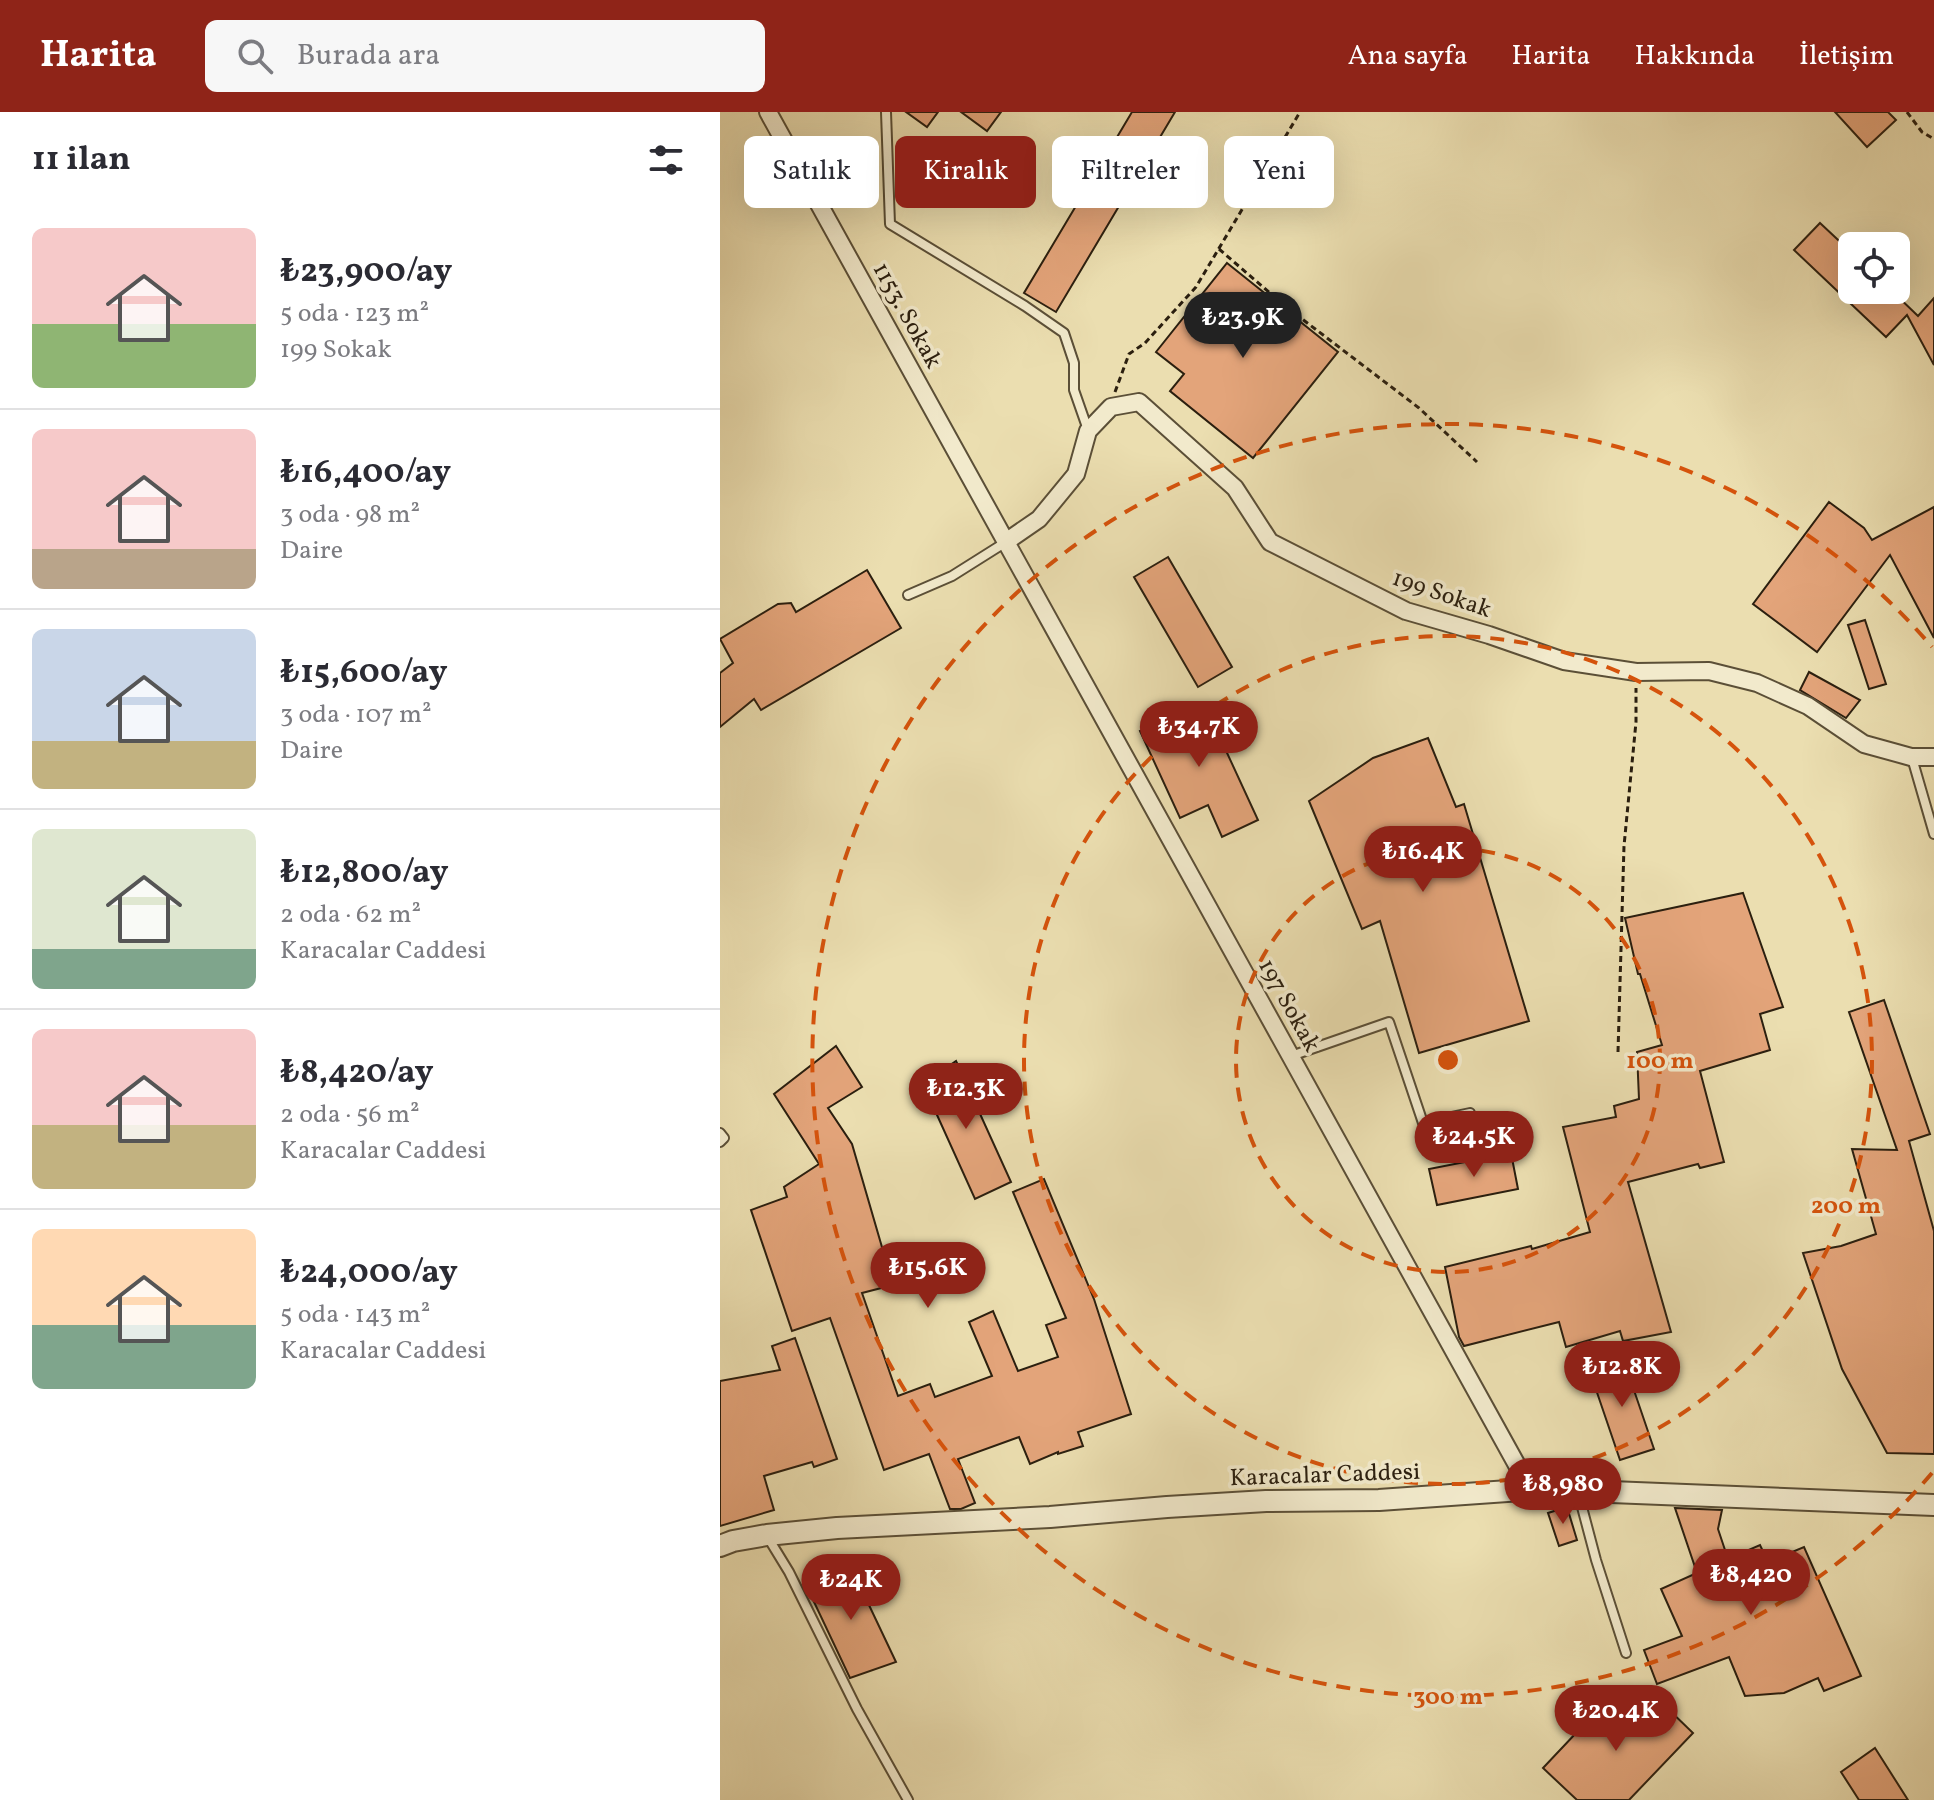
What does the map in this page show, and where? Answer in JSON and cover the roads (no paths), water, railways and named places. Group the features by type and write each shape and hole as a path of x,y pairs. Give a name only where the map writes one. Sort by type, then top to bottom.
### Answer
{"street":[{"name":"1153. Sokak","path":"768,112 1007,541"},
{"name":"199 Sokak","path":"1088,431 1111,407 1139,402 1235,488 1270,542 1406,611 1564,661 1636,672 1709,671 1757,683 1808,706 1864,744 1911,757 1934,757"},
{"path":"1007,541 1039,519 1076,474 1088,431"},
{"name":"197 Sokak","path":"1007,541 1518,1467 1536,1489"},
{"name":"Karacalar Caddesi","path":"720,1546 767,1535 837,1528 1050,1517 1266,1501 1379,1500 1536,1489 1934,1505"}],"lane":[{"path":"886,112 890,224 1064,333 1074,363 1074,390 1088,431"},
{"path":"908,595 952,576 1007,541"},
{"path":"1911,757 1934,834"},
{"path":"1291,1056 1389,1022 1423,1123 1470,1113"},
{"path":"720,1133 724,1138 720,1142"},
{"path":"1578,1491 1626,1653"},
{"path":"767,1535 908,1800"}]}
